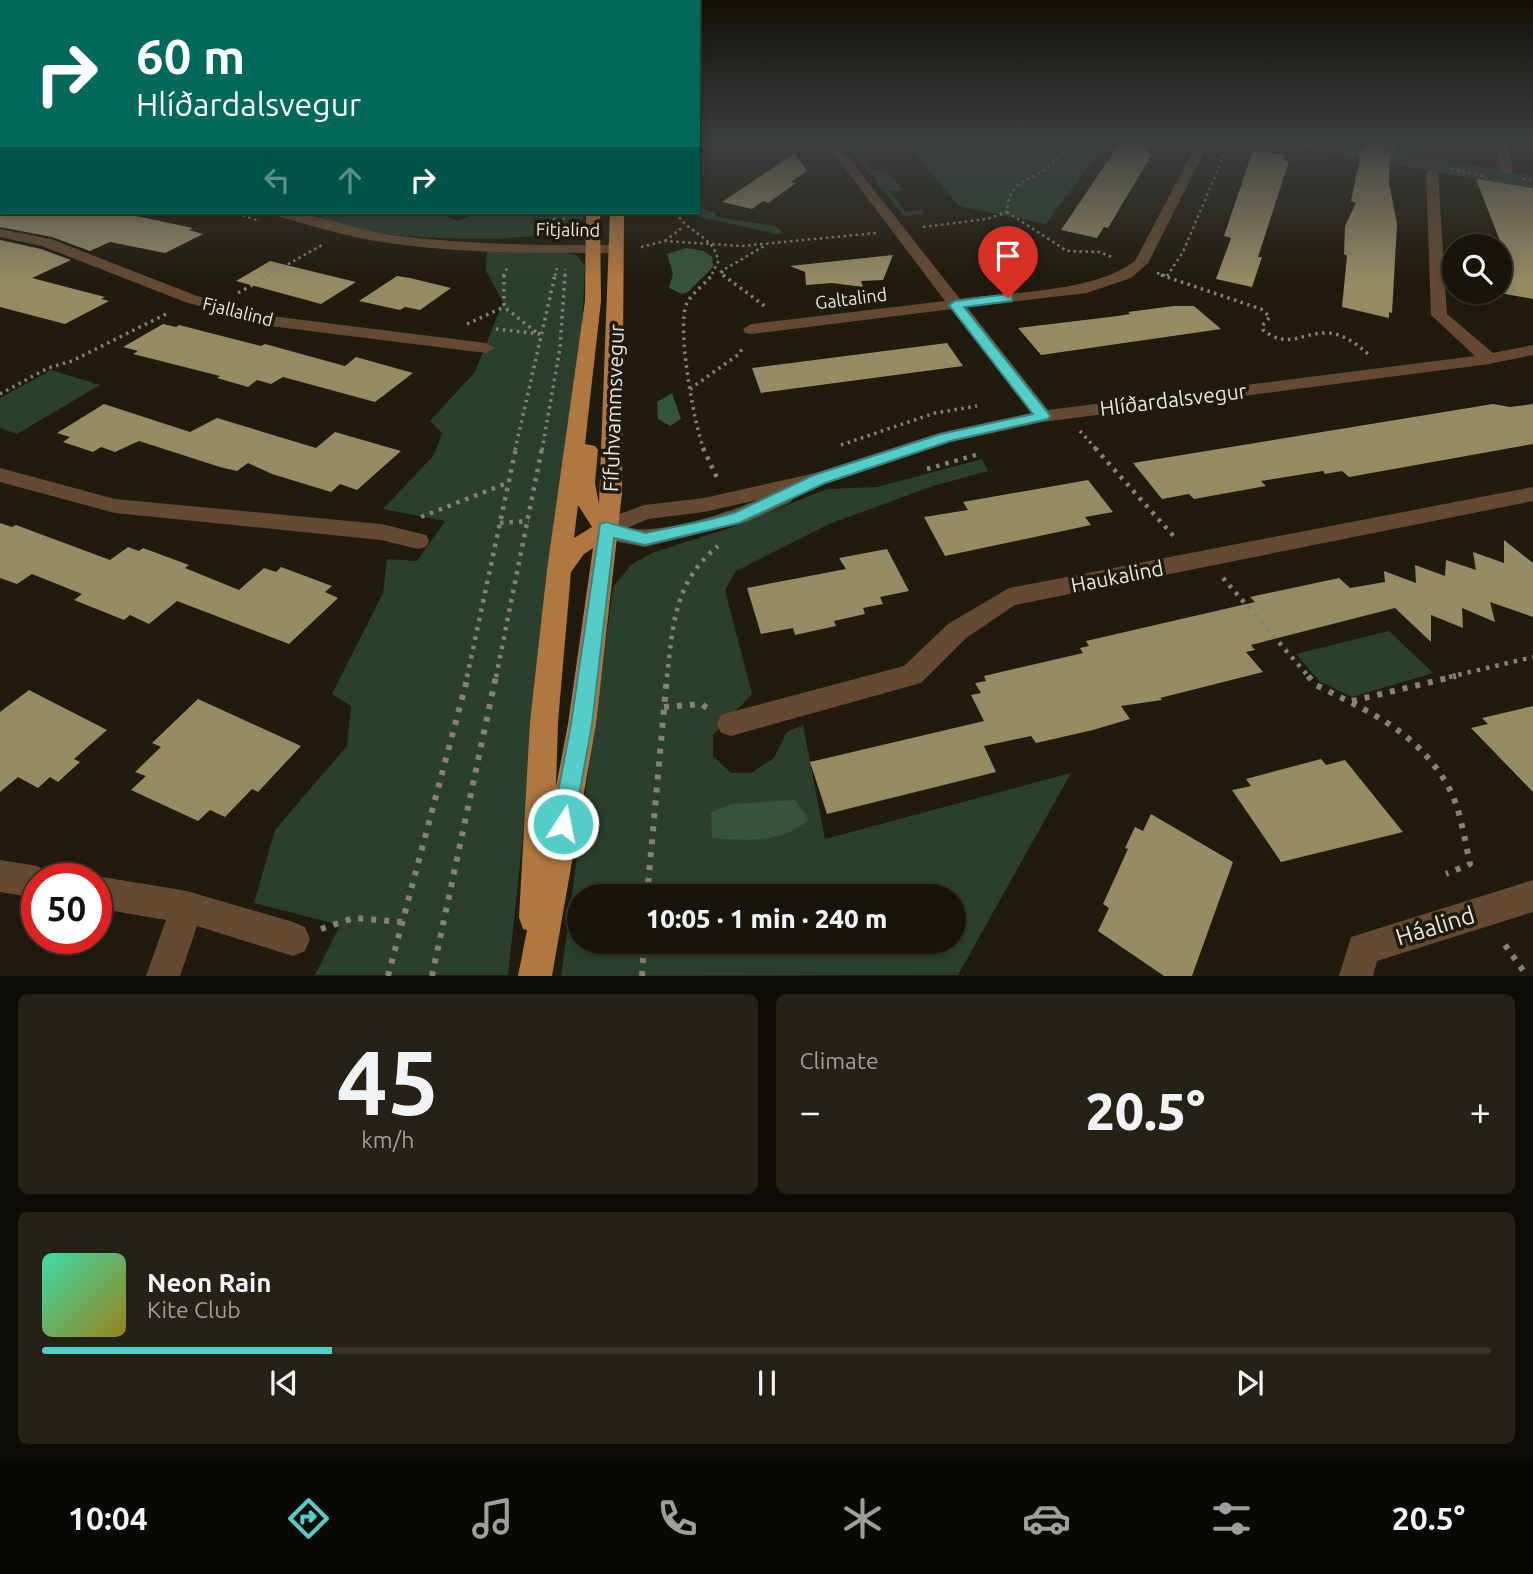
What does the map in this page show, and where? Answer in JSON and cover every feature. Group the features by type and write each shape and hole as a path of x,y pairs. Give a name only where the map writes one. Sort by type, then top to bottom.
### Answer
{"main road":[{"name":"Fífuhvammsvegur","path":"534,975 544,722 559,570 593,301 593,214"},
{"name":"Fífuhvammsvegur","path":"534,975 582,724 611,493 617,214"},
{"path":"559,570 576,548 606,528 590,514 585,495 591,422 582,396"}],"street":[{"path":"866,189 1043,416"},
{"path":"1138,266 1179,189"},
{"path":"1433,189 1439,316 1489,359"},
{"name":"Fitjalind","path":"300,214 354,233 404,242 478,245 616,243"},
{"name":"Fjallalind","path":"0,233 46,242 216,307 270,321 486,348"},
{"name":"Galtalind","path":"751,329 1087,288 1126,275 1138,266"},
{"name":"Hlíðardalsvegur","path":"606,528 626,536 645,539 678,533 739,517 819,479 946,437 1043,416 1489,359 1533,350"},
{"path":"0,475 116,506 381,532 418,541"},
{"name":"Haukalind","path":"731,724 912,675 957,631 1009,597 1533,494"},
{"path":"0,876 21,879"},
{"path":"112,895 187,907 293,939"},
{"name":"Háalind","path":"1356,975 1363,949 1533,896"},
{"path":"163,975 187,907"}],"path":[{"path":"1007,212 1007,195 1011,189"},
{"path":"1167,276 1184,252 1210,189"},
{"path":"912,229 986,219 1007,212"},
{"path":"1007,212 1067,251 1098,253 1261,309 1270,317 1262,326 1263,330 1279,341 1296,341 1321,334 1334,334 1353,342 1368,354"},
{"path":"554,214 554,232"},
{"path":"564,214 564,229"},
{"path":"677,214 684,226 708,238 718,266 713,275 686,300 684,313 689,389 698,439 709,466 721,485"},
{"path":"665,241 684,226"},
{"path":"641,247 665,241 713,246 768,244 886,232"},
{"path":"216,307 326,243"},
{"path":"713,275 768,244"},
{"path":"388,975 465,688 540,334 557,266"},
{"path":"432,975 529,521 560,348 565,266"},
{"path":"504,307 503,276 506,268"},
{"path":"722,271 723,276 767,308"},
{"path":"504,307 540,334"},
{"path":"477,320 504,307"},
{"path":"0,394 48,368 72,361 169,313"},
{"path":"689,389 739,354 751,329"},
{"path":"1089,427 1077,428 1175,539 1183,541"},
{"path":"921,471 985,452"},
{"path":"381,532 508,482"},
{"path":"500,523 529,521"},
{"path":"648,884 656,775 674,613 685,586 701,560 728,540"},
{"path":"1221,575 1316,685 1390,722 1420,749 1446,782 1460,821 1470,864 1446,874"},
{"path":"1351,701 1533,657"},
{"path":"664,707 701,704 731,724"},
{"path":"293,939 354,918 402,922"},
{"path":"1505,945 1527,975"},
{"path":"642,975 643,954"}],"green space":[{"path":"882,189 902,189 890,191 906,212 921,210 924,214 904,216"},
{"path":"944,189 1072,189 1046,224 959,206"},
{"path":"1521,189 1533,189 1533,201"},
{"path":"701,191 704,209 717,217 775,226 783,233 778,234 699,217"},
{"path":"324,214 442,214 458,221 474,214 584,214 576,224 554,232 486,239 385,234 320,218"},
{"path":"686,248 704,251 712,257 713,267 688,292 682,294 669,288 673,274 667,254"},
{"path":"487,249 566,253 577,255 585,266 580,369 558,511 508,975 315,975 340,925 254,903 275,830 347,746 351,706 332,694 383,593 387,559 417,561 445,521 383,509 434,455 442,433 430,421 475,372 503,302 486,271"},
{"path":"51,370 100,385 17,434 0,428 0,398"},
{"path":"672,393 681,419 670,426 658,419 657,402"},
{"path":"982,459 988,471 933,486 829,524 736,571 725,590 752,694 713,735 713,756 731,773 751,773 774,758 787,732 803,725 825,839 1071,773 958,975 561,976 567,931 567,954 966,954 966,884 573,884 613,587 632,564 652,553 730,528 827,489 877,487"},
{"path":"1389,631 1433,673 1352,697 1319,681 1296,654"},
{"path":"795,800 809,819 788,833 750,840 712,838 711,812 731,804"}],"building":[{"path":"742,189 788,189 768,203 763,201 752,209 722,202"},
{"path":"1089,189 1131,189 1108,228 1104,227 1097,238 1061,230"},
{"path":"1240,189 1280,189 1258,257 1262,257 1252,287 1216,279 1231,238 1224,236"},
{"path":"1354,189 1390,189 1397,224 1392,313 1389,312 1389,318 1342,307 1347,256 1344,254 1345,226 1356,203 1351,201"},
{"path":"1480,189 1533,189 1533,299 1512,295 1512,234 1497,234"},
{"path":"0,214 126,214 193,228 189,230 203,234 165,253 110,242 90,251 52,237 0,227"},
{"path":"0,240 41,249 71,260 32,278 105,297 101,299 109,301 65,324 0,307"},
{"path":"893,255 883,280 861,281 863,287 832,283 806,285 805,272 790,266"},
{"path":"270,261 356,282 321,304 236,281"},
{"path":"397,276 451,288 420,310 405,307 400,310 359,301"},
{"path":"1194,306 1221,329 1041,355 1018,328 1118,316 1130,314 1128,312"},
{"path":"163,324 176,327 179,325 261,346 265,344 345,366 356,357 413,373 375,402 283,377 271,384 257,380 248,387 217,378 220,376 133,354 138,351 123,347"},
{"path":"947,343 963,366 761,393 752,368"},
{"path":"104,404 190,432 217,418 316,448 335,432 401,451 357,490 340,484 331,492 272,474 248,463 237,471 139,441 115,452 101,447 93,452 63,442 70,437 57,433"},
{"path":"1493,404 1510,407 1533,404 1533,444 1349,477 1342,471 1325,474 1323,471 1261,481 1266,486 1194,499 1189,494 1162,499 1133,463"},
{"path":"1088,480 1113,512 1085,517 1091,525 945,556 924,517 968,510 963,502"},
{"path":"0,523 12,527 16,525 110,560 128,547 139,551 143,548 189,565 185,568 239,590 264,568 276,572 281,567 332,586 325,592 338,598 289,644 177,601 149,624 130,615 124,620 74,600 82,594 32,574 17,584 0,578"},
{"path":"1504,540 1533,563 1533,617 1490,602 1495,622 1462,608 1463,628 1431,615 1431,642 1395,608 1251,645 1255,650 1246,652 1263,672 1160,698 1162,700 1121,706 1130,719 1093,730 1036,743 1031,736 984,746 996,772 827,814 810,762 984,721 971,695 981,693 975,683 986,681 984,676 1083,653 1080,648 1089,646 1086,641 1255,602 1250,597 1339,578 1350,588 1385,582 1384,571 1416,583 1415,565 1445,576 1446,560 1476,570 1473,552 1504,563"},
{"path":"887,549 909,591 880,597 883,604 863,608 865,614 834,621 836,626 795,635 793,628 761,634 747,588 846,569 839,558"},
{"path":"29,690 107,730 74,759 80,762 58,782 50,777 38,788 18,777 0,792 0,712"},
{"path":"198,699 301,746 258,792 252,789 225,817 210,810 198,821 131,790 146,776 135,772 161,747 152,743"},
{"path":"1533,706 1533,792 1471,728 1488,724 1482,718"},
{"path":"1321,759 1326,765 1345,760 1403,832 1281,862 1232,790 1251,786 1246,779"},
{"path":"1151,814 1233,862 1192,976 1164,976 1098,931 1109,908 1103,904 1128,849 1125,848 1135,827 1143,831"}],"route":[{"path":"563,824 582,724 606,528 626,536 645,539 708,526 739,517 819,479 946,437 1043,416 955,305 1008,298"}]}
